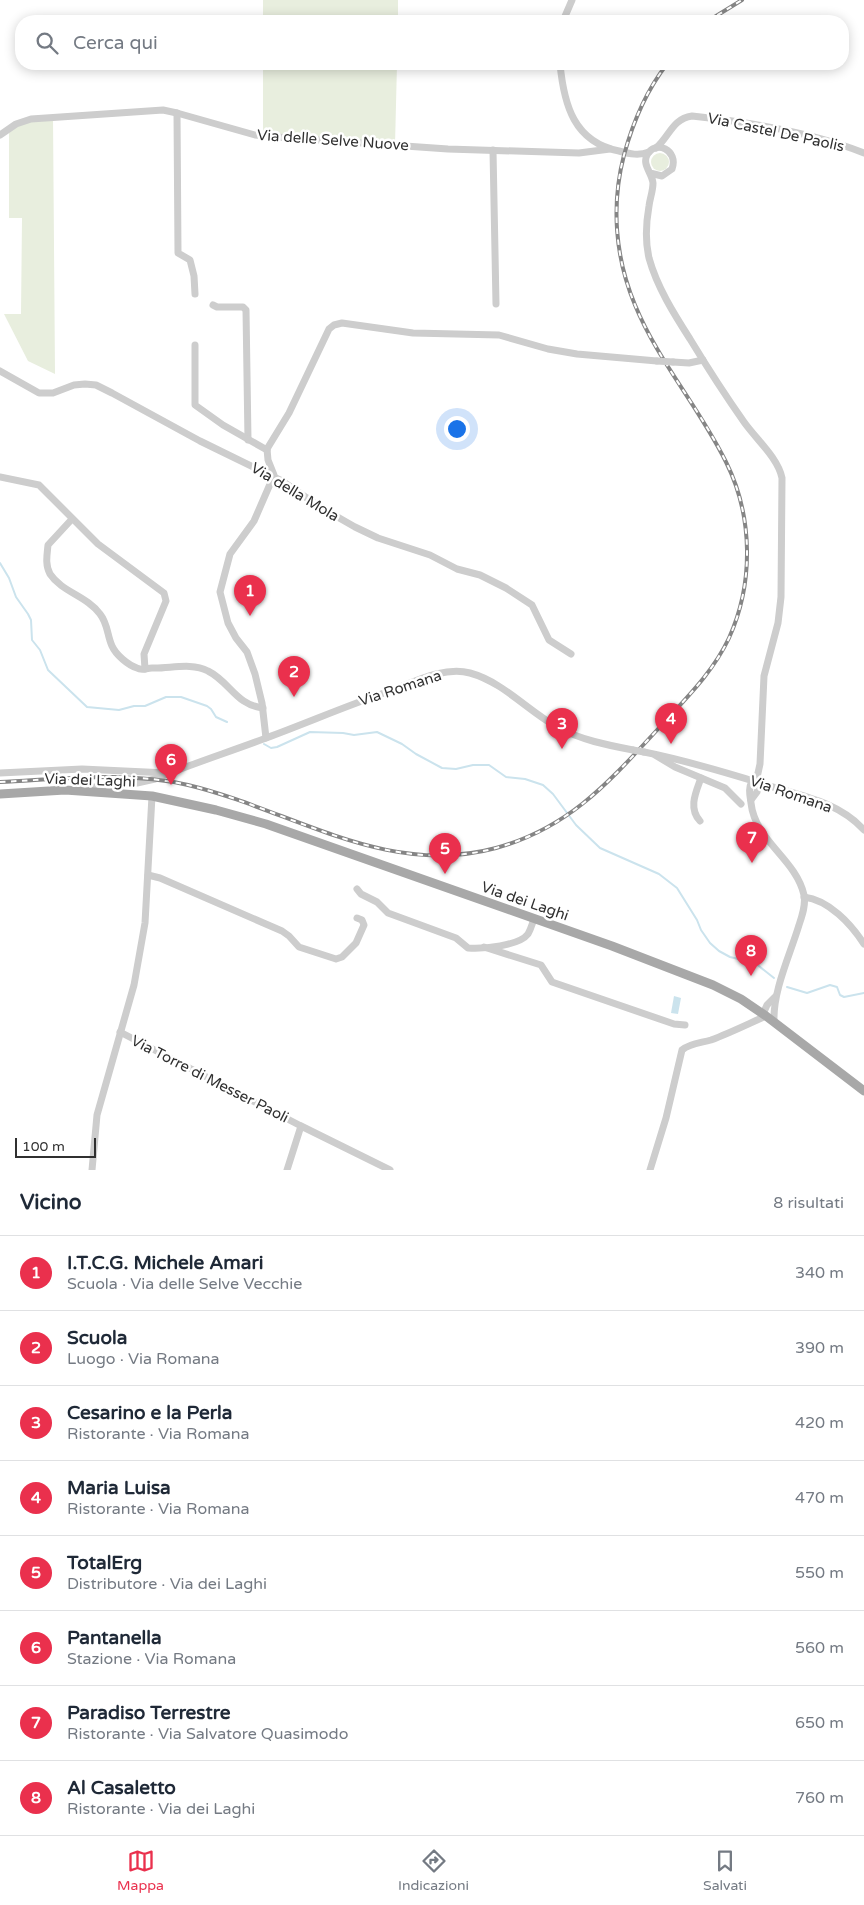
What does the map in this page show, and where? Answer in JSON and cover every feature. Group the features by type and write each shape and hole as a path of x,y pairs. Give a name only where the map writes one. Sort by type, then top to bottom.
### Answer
{"main road":[{"name":"Via dei Laghi","path":"0,794 65,790 152,796 250,819 706,982 769,1016 864,1091"}],"street":[{"path":"566,15 572,0"},
{"path":"561,70 566,101 574,120 591,140 610,149 635,155 649,152 656,148 663,148 669,151"},
{"name":"Via delle Selve Nuove","path":"0,135 16,124 31,119 163,110 263,136 492,150 582,153 610,149"},
{"path":"177,113 178,253 190,260 194,276 194,294"},
{"name":"Via Castel De Paolis","path":"656,148 675,123 692,116 736,122 819,138 864,153"},
{"path":"650,172 658,176 666,174 672,169 674,161 666,145 666,137"},
{"path":"492,150 496,304"},
{"path":"646,164 645,160 649,152"},
{"path":"635,155 646,164 650,172 652,190"},
{"path":"650,1170 666,1118 682,1050 688,1046 726,1034 769,1016 798,930 804,906 804,897 794,874 758,828 752,813 751,800 757,792 756,782 760,764 764,676 778,623 781,597 782,478 777,464 743,421 673,311 649,258 646,229 652,190 658,176"},
{"path":"213,305 217,308 243,307 246,310 248,440"},
{"path":"266,738 263,708 248,654 231,629 220,592 230,554 252,523 273,476 274,472 268,460 267,450 289,413 326,334 336,324 421,334 498,335 548,349 576,354 657,362 689,363 703,360"},
{"path":"195,345 195,406 223,425 267,450"},
{"name":"Via della Mola","path":"0,371 35,391 43,393 53,393 82,384 98,386 200,441 295,488 320,507 355,527 378,538 430,555 454,568 480,575 506,588 531,604 549,640 571,654"},
{"path":"0,477 39,485 98,544 165,595 166,601 144,654 145,669"},
{"path":"72,519 48,545 46,566 58,582 82,597 105,620 115,651 138,669 183,667 204,669 225,683 244,702 263,708"},
{"name":"Via Romana","path":"65,790 141,782 266,738 336,710 426,678 458,672 470,673 490,681 546,720 568,732 593,742 693,762 808,797 848,816 864,830"},
{"path":"652,753 671,765 725,788 741,804"},
{"path":"0,773 82,769 170,773"},
{"path":"700,820 697,817 694,804 701,778"},
{"name":"Via Torre di Messer Paoli","path":"92,1170 97,1116 134,985 142,941 147,903 152,796"},
{"path":"148,875 282,932 289,936 299,947 328,958 342,958 347,950 356,944 364,925 362,920 357,918"},
{"path":"357,889 361,894 377,902 388,913 456,938 468,948 519,941 528,934 534,919"},
{"path":"804,897 816,899 830,908 855,931 864,944"},
{"path":"484,947 541,965 552,982 674,1024 685,1025"},
{"path":"755,1008 767,1004 776,997"},
{"path":"767,1004 769,1016"},
{"name":"Via Torre di Messer Paoli","path":"120,1032 390,1170"},
{"name":"Via Torre di Messer Paoli","path":"287,1170 301,1126"}],"green space":[{"path":"263,0 398,0 398,15 263,15"},
{"path":"263,70 397,70 395,145 263,136"},
{"path":"53,117 55,374 28,361 4,314 21,314 22,218 9,218 9,133 24,120"},
{"path":"660,153 666,156 669,162 666,168 660,171 654,168 651,162 654,156"}],"water":[{"path":"674,996 681,998 678,1014 671,1013"}],"waterway":[{"path":"0,563 9,578 16,597 31,620 32,640 40,650 48,670 87,707 119,710 134,706 145,706 166,697 181,697 207,706 216,717 227,722"},
{"path":"264,744 271,748 277,747 310,732 354,735 377,732 402,744 442,768 456,769 473,765 489,765 506,777 525,779 543,785 553,794 576,825 600,848 659,874 677,888 701,930 710,943 719,951 730,957 755,963 774,978"},
{"path":"787,987 807,993 830,985 837,987 840,995 844,997 864,993"}],"railway":[{"path":"718,15 742,0"},
{"path":"0,782 95,777 142,778 165,781 188,785 227,796 339,837 377,848 416,854 455,855 496,848 522,839 566,816 604,785 640,749 697,686 729,638 743,595 747,550 745,527 735,483 704,422 644,326 628,287 619,250 616,212 617,193 624,155 641,107 662,70"}],"place":[{"name":"I.T.C.G. Michele Amari","path":"250,616"},
{"name":"Scuola","path":"294,697"},
{"name":"Maria Luisa","path":"671,744"},
{"name":"Cesarino e la Perla","path":"562,749"},
{"name":"Pantanella","path":"171,785"},
{"name":"Paradiso Terrestre","path":"752,863"},
{"name":"TotalErg","path":"445,874"},
{"name":"Al Casaletto","path":"751,976"}]}
